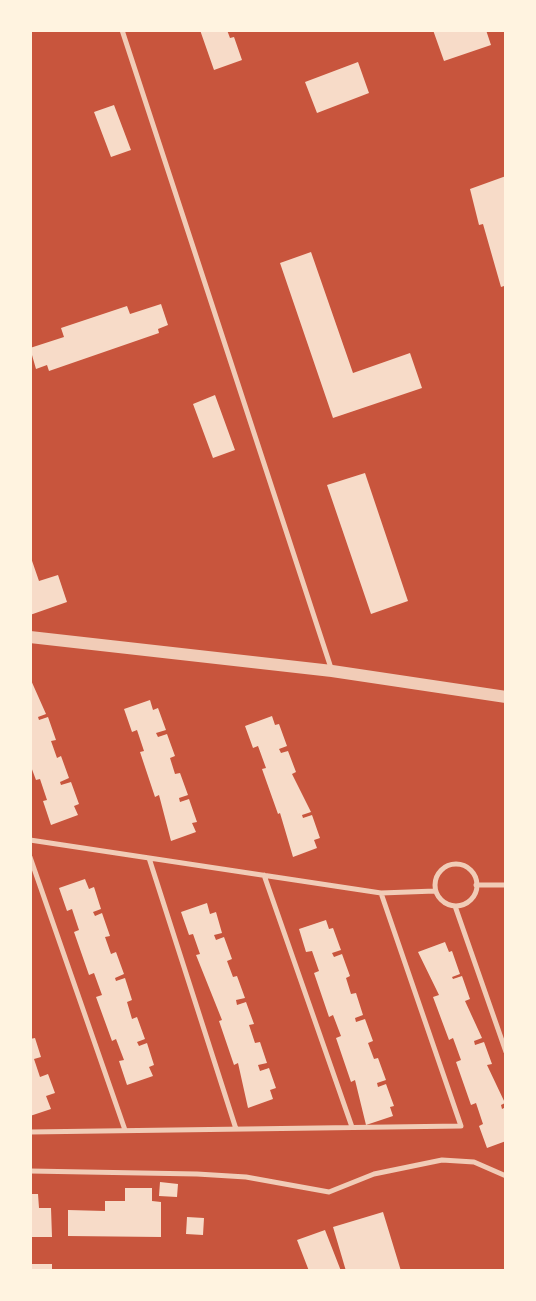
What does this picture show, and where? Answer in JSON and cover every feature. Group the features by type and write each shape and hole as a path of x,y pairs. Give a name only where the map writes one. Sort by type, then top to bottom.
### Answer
{"street":[{"path":"30,636 332,671 506,697"}],"lane":[{"path":"122,30 332,671"},
{"path":"30,840 381,893 435,891"},
{"path":"30,857 125,1130"},
{"path":"149,858 236,1129"},
{"path":"450,865 466,867 472,872 476,885 469,902 456,906 446,904 435,891 437,875 450,865"},
{"path":"264,875 352,1127"},
{"path":"476,885 506,885"},
{"path":"30,1132 461,1125 381,893"},
{"path":"456,906 506,1052"},
{"path":"30,1171 246,1177 329,1192 374,1174 442,1160 474,1161 506,1176"}],"building":[{"path":"200,30 227,30 230,38 234,37 242,60 214,70"},
{"path":"433,30 486,30 491,45 444,61"},
{"path":"358,62 369,93 317,113 305,82"},
{"path":"114,105 131,150 111,157 94,112"},
{"path":"506,176 506,290 504,286 501,287 483,224 479,225 470,189"},
{"path":"311,252 353,373 410,353 422,388 333,418 280,263"},
{"path":"161,304 168,325 158,329 159,333 49,371 47,365 36,369 30,348 64,337 61,328 127,306 130,314"},
{"path":"215,395 235,450 213,458 193,404"},
{"path":"365,473 408,601 371,614 327,485"},
{"path":"30,555 39,581 58,575 67,602 30,615"},
{"path":"30,678 46,714 38,717 39,720 48,717 56,740 51,741 57,758 61,756 69,778 60,782 61,785 71,782 79,804 74,806 78,815 51,825 43,801 47,800 40,779 36,780 30,764"},
{"path":"150,700 153,710 158,708 166,730 156,733 158,737 167,734 175,756 170,758 175,774 180,773 188,795 179,798 180,802 189,799 197,822 192,823 196,832 171,841 159,795 155,797 140,752 144,751 137,730 132,732 124,709"},
{"path":"272,716 275,725 279,724 287,746 279,749 281,753 288,751 296,772 292,774 311,812 302,815 303,818 312,815 320,838 314,840 317,848 293,857 280,813 278,814 262,769 266,768 258,746 253,748 245,726"},
{"path":"85,879 89,889 94,887 101,909 93,912 95,916 102,913 110,936 105,937 111,954 116,952 124,974 115,978 116,981 125,978 132,1000 127,1002 132,1019 137,1017 145,1039 137,1042 139,1046 147,1043 154,1065 149,1067 153,1076 127,1085 119,1061 124,1060 116,1039 112,1041 96,997 102,995 94,973 89,975 74,932 79,930 72,909 67,911 59,888"},
{"path":"207,903 210,914 216,912 222,933 214,935 216,940 224,937 232,959 227,961 233,977 237,976 245,998 236,1000 237,1005 246,1002 254,1024 249,1025 255,1043 260,1042 267,1063 258,1065 260,1071 269,1068 276,1088 270,1090 273,1099 248,1108 238,1063 234,1065 219,1021 222,1020 196,955 200,954 193,934 189,935 181,912"},
{"path":"326,920 329,929 333,928 341,950 332,953 334,957 342,954 350,976 346,978 351,994 356,993 363,1015 355,1018 356,1022 365,1019 373,1041 368,1043 374,1059 378,1058 386,1080 377,1083 378,1087 386,1084 394,1106 390,1107 393,1116 366,1125 355,1080 351,1082 336,1038 341,1036 333,1015 329,1017 314,973 319,971 312,951 306,952 299,929"},
{"path":"445,942 449,952 452,951 460,974 452,977 462,976 470,999 465,1001 482,1038 474,1041 475,1045 484,1042 492,1064 487,1065 505,1103 501,1105 502,1109 506,1107 506,1141 487,1148 479,1126 483,1124 476,1103 471,1105 456,1062 461,1060 453,1038 449,1040 433,997 439,995 418,952"},
{"path":"35,1038 41,1057 34,1059 40,1077 48,1074 55,1093 46,1096 51,1109 30,1116 30,1039"},
{"path":"160,1182 178,1184 177,1197 159,1196"},
{"path":"125,1188 152,1188 152,1201 161,1202 161,1237 68,1236 68,1210 105,1211 105,1201 125,1201"},
{"path":"30,1194 38,1194 39,1208 51,1208 52,1237 30,1237"},
{"path":"383,1212 401,1271 346,1271 333,1227"},
{"path":"187,1217 204,1218 203,1235 186,1234"},
{"path":"325,1230 341,1271 309,1271 297,1240"},
{"path":"30,1264 52,1264 52,1271 30,1271"}]}
